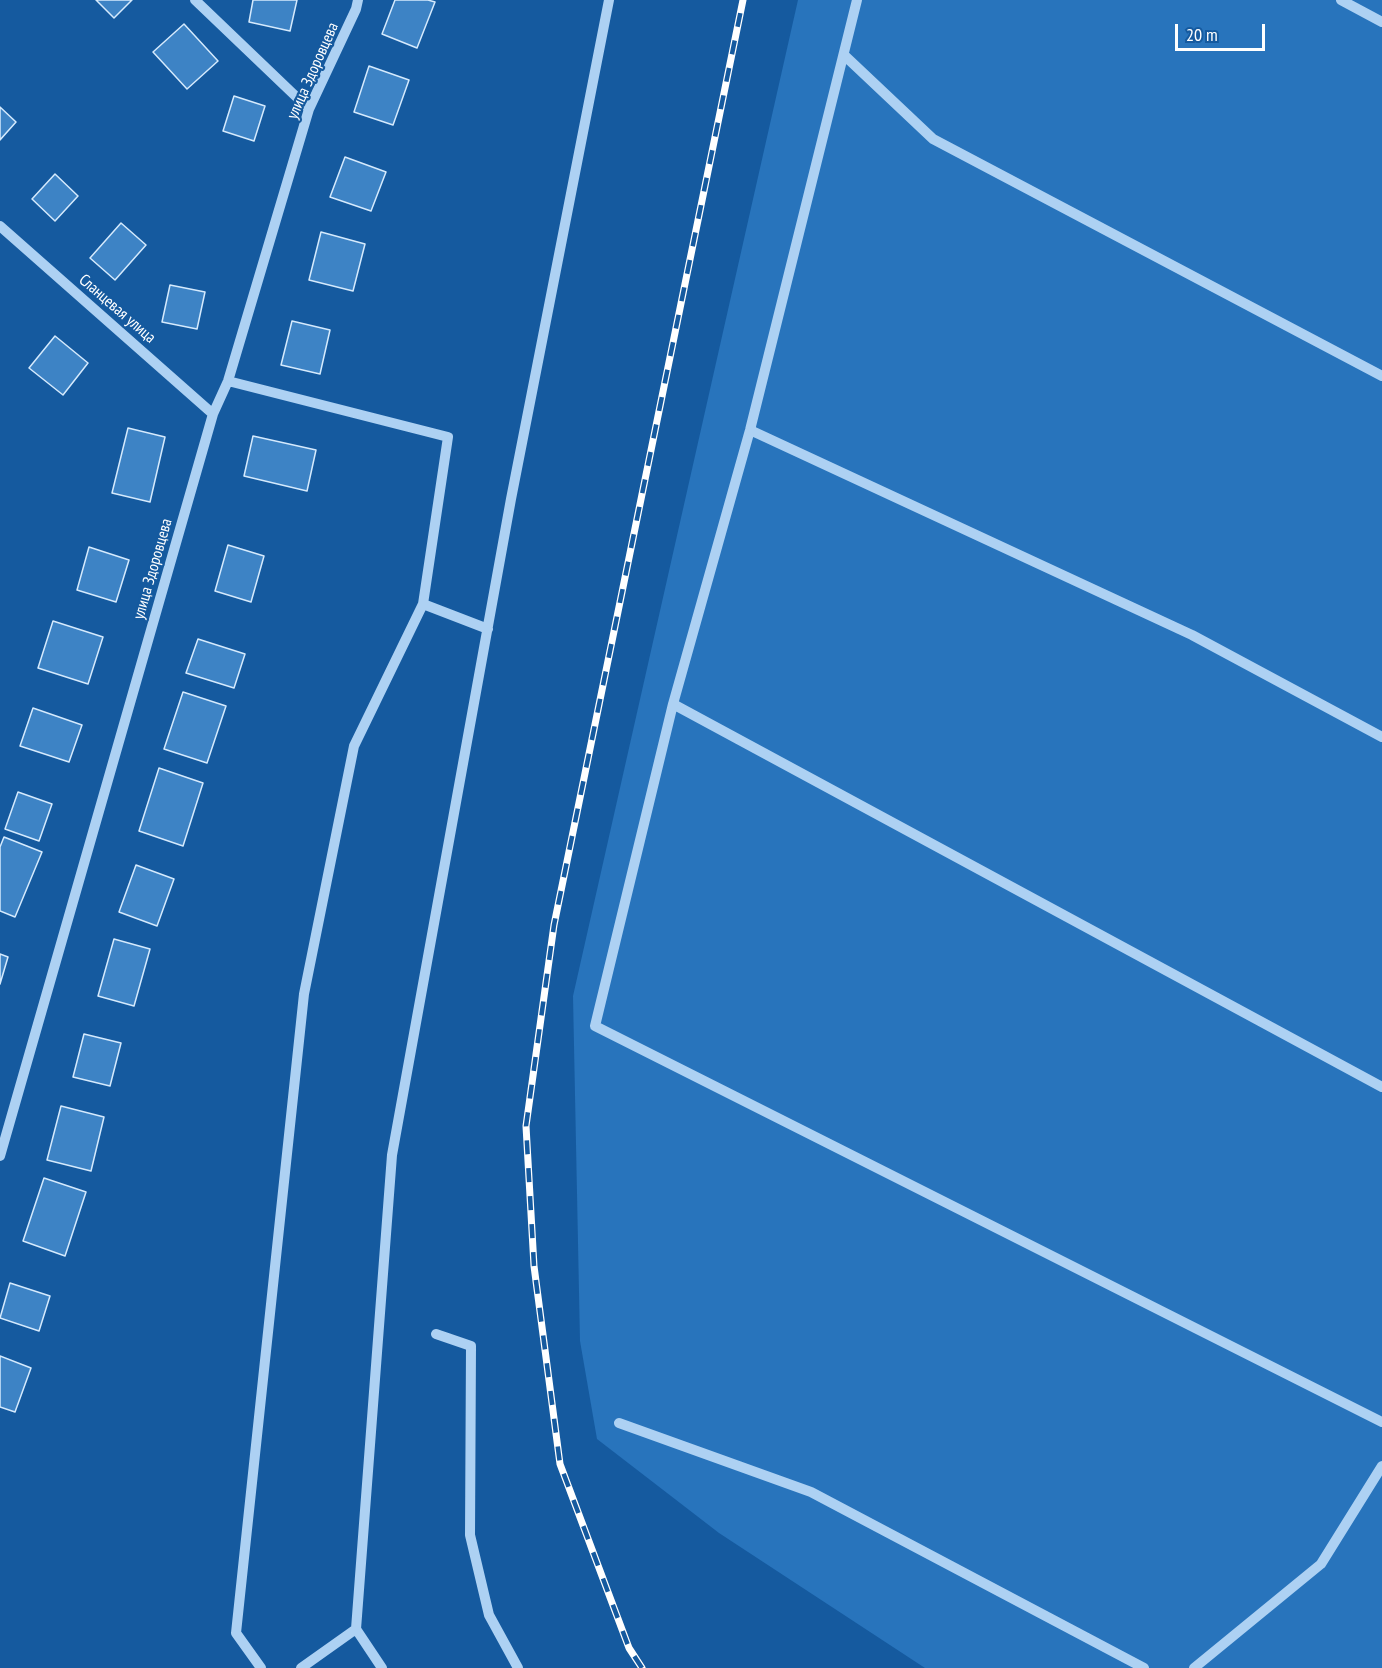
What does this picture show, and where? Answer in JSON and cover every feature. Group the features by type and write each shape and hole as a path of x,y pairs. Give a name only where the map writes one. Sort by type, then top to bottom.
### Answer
{"street":[{"path":"195,0 309,109"},
{"name":"улица Здоровцева","path":"0,1156 213,414 228,381 309,109 357,9 358,0"},
{"path":"382,1668 356,1629 392,1155 488,629 609,0"},
{"path":"857,0 750,429 673,704 595,1026 1382,1422"},
{"path":"1341,0 1382,22"},
{"path":"844,55 933,140 1382,376"},
{"name":"Сланцевая улица","path":"0,226 213,414"},
{"path":"228,381 448,437 423,604 354,746 304,993 236,1633 261,1668"},
{"path":"750,429 1192,635 1382,737"},
{"path":"423,604 488,629"},
{"path":"673,704 1382,1087"},
{"path":"436,1334 471,1346 470,1535 489,1615 518,1668"},
{"path":"619,1423 811,1492 1144,1668"},
{"path":"1194,1668 1321,1564 1382,1466"},
{"path":"302,1668 356,1629"}],"shaded area":[{"path":"798,0 1382,0 1382,1668 925,1668 719,1533 597,1439 580,1341 573,996"}],"building":[{"path":"96,0 132,0 114,18"},
{"path":"253,0 297,0 290,31 249,22"},
{"path":"395,0 435,2 417,48 382,34"},
{"path":"184,24 218,61 187,89 153,52"},
{"path":"369,66 409,80 393,125 354,112"},
{"path":"234,96 265,106 254,141 223,131"},
{"path":"0,107 16,122 0,140"},
{"path":"345,157 386,172 371,211 330,197"},
{"path":"55,174 78,196 55,221 32,199"},
{"path":"121,223 146,245 115,280 90,258"},
{"path":"321,232 365,244 353,291 309,280"},
{"path":"170,285 205,292 197,329 162,322"},
{"path":"292,321 330,330 320,374 281,365"},
{"path":"55,336 88,363 63,395 29,368"},
{"path":"128,428 165,437 150,502 112,493"},
{"path":"253,436 316,450 307,491 244,476"},
{"path":"228,545 264,556 251,602 215,591"},
{"path":"89,547 129,560 116,602 77,590"},
{"path":"53,621 103,637 88,684 38,668"},
{"path":"198,639 245,654 234,688 186,673"},
{"path":"183,692 226,706 207,763 164,749"},
{"path":"33,708 82,725 69,762 20,746"},
{"path":"159,768 203,783 183,846 139,831"},
{"path":"18,792 52,804 39,841 5,829"},
{"path":"4,837 42,852 15,917 0,911 0,847"},
{"path":"136,865 174,879 157,926 119,912"},
{"path":"114,939 150,949 134,1006 98,996"},
{"path":"0,954 8,957 0,984"},
{"path":"84,1034 121,1043 110,1086 73,1077"},
{"path":"61,1106 104,1117 91,1171 47,1160"},
{"path":"44,1178 86,1192 65,1256 23,1241"},
{"path":"10,1283 50,1296 39,1331 0,1318"},
{"path":"0,1356 31,1368 15,1412 0,1407"}],"railway":[{"path":"642,1668 629,1648 560,1464 534,1266 526,1126 554,925 743,0"}]}
